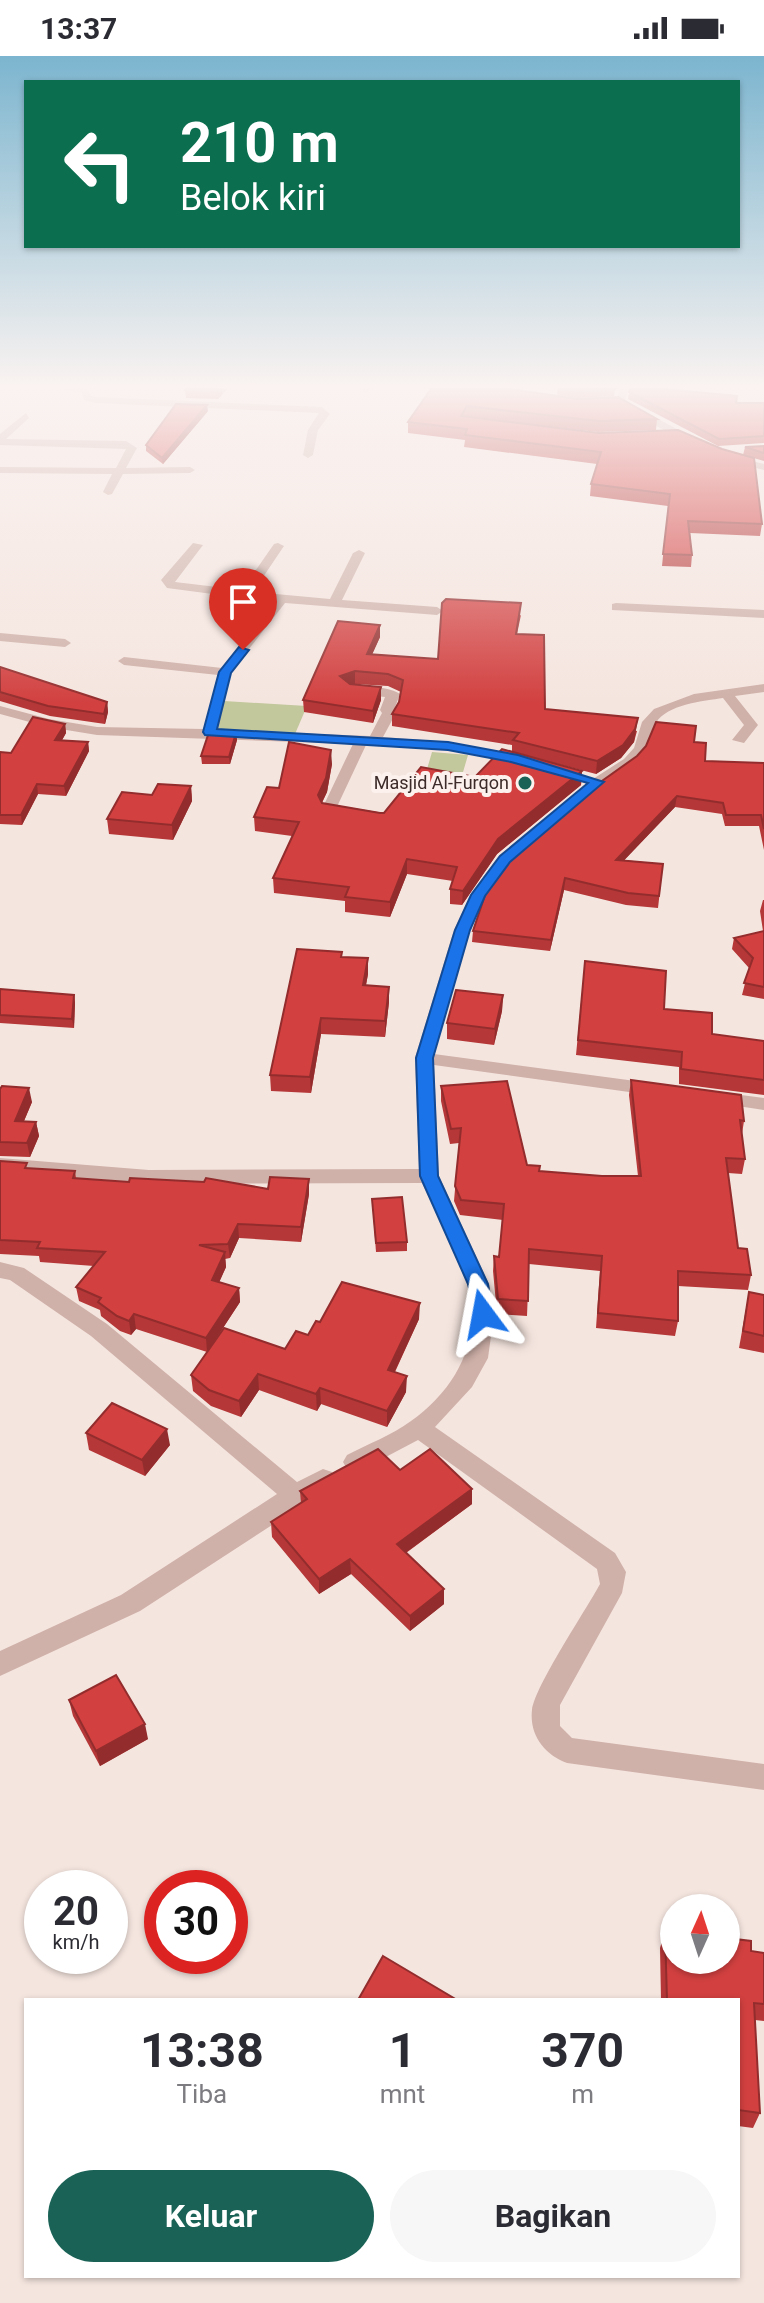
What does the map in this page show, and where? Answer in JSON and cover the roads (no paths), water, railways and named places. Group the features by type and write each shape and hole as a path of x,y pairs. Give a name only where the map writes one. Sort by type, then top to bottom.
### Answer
{"street":[{"path":"197,545 167,580 168,583 282,599 437,611"},
{"path":"246,594 278,546"},
{"path":"335,602 359,553"},
{"path":"210,732 225,672 282,599"},
{"path":"616,607 764,614"},
{"path":"0,637 65,643"},
{"path":"124,661 225,672"},
{"path":"0,1664 97,1620 146,1593 294,1494 419,1428 464,1381 477,1358 483,1314 478,1284 429,1176 424,1058 462,930 478,895 505,859 591,780 629,762 641,749 649,722 659,712 674,704 764,688"},
{"path":"328,811 368,741 389,713 387,710 393,694 350,690"},
{"path":"726,693 751,725 739,740"},
{"path":"0,710 48,723 97,731 210,732 460,748 541,766"},
{"path":"424,1058 671,1092"},
{"path":"702,1096 764,1104"},
{"path":"0,1165 149,1177 429,1176"},
{"path":"0,1270 16,1273 99,1330 294,1494"},
{"path":"419,1428 606,1561 613,1572 613,1585 547,1703 544,1716 547,1731 554,1742 567,1750 764,1777"}],"place":[{"name":"Masjid Al-Furqon","path":"525,783"}]}
